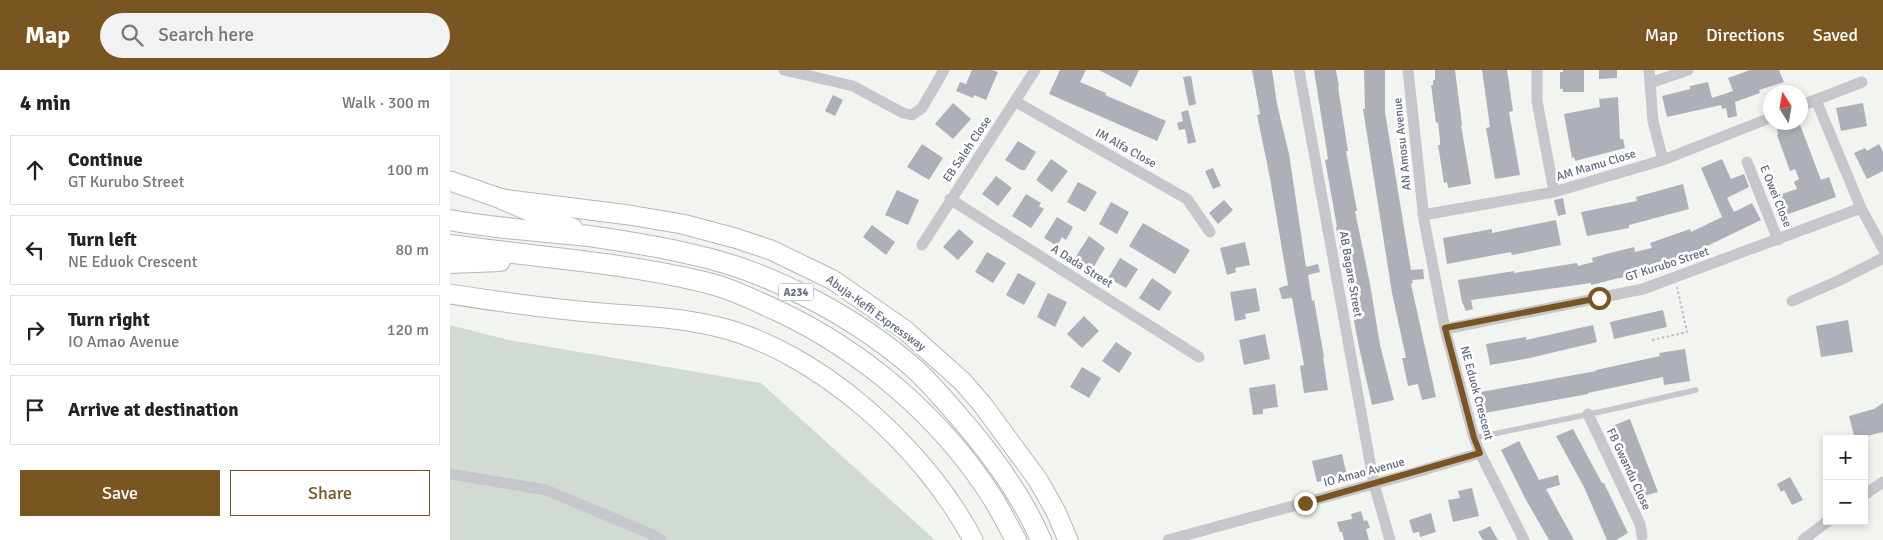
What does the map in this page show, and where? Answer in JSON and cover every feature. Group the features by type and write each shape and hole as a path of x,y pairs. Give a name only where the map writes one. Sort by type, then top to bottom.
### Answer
{"highway":[{"name":"Abuja-Keffi Expressway","path":"450,181 502,198 682,224 735,238 770,250 834,280 905,330 962,380 1038,480 1056,512 1068,540"},
{"path":"502,198 590,236"},
{"name":"Abuja-Keffi Expressway","path":"450,220 643,244 729,263 781,283 883,343 917,371 951,407 987,450 1012,486 1040,540"},
{"name":"A234","path":"450,245 626,267 706,282 751,298 806,324 861,359 903,394 949,441 993,498 1016,540"},
{"path":"450,263 556,259"},
{"path":"450,294 590,312 650,316 697,322 737,332 766,344 793,358 849,394 865,408 930,473 964,523 973,540"}],"street":[{"path":"784,70 853,86 903,113 912,115 922,108 944,70"},
{"name":"EB Saleh Close","path":"922,245 950,199 1036,70"},
{"name":"AB Bagare Street","path":"1299,70 1374,484 1390,540"},
{"name":"AN Amosu Avenue","path":"1408,70 1424,215"},
{"path":"1537,70 1537,101 1554,192"},
{"path":"1649,70 1653,121 1663,160"},
{"path":"1650,84 1688,70"},
{"path":"1808,103 1862,82"},
{"path":"1816,100 1861,208 1883,249"},
{"name":"IM Alfa Close","path":"1016,102 1187,199 1210,232"},
{"name":"AM Mamu Close","path":"1424,215 1554,192 1663,160 1763,121"},
{"name":"E Owei Close","path":"1747,162 1778,240"},
{"name":"A Dada Street","path":"950,199 1199,357"},
{"name":"GT Kurubo Street","path":"1445,328 1643,289 1861,208"},
{"name":"NE Eduok Crescent","path":"1424,215 1445,328 1474,438 1524,540"},
{"path":"1792,301 1838,281 1883,258"},
{"name":"FB Gwandu Close","path":"1588,414 1640,524 1642,536"},
{"name":"IO Amao Avenue","path":"1172,540 1480,453"},
{"path":"450,474 546,490 651,534 660,540"},
{"path":"1868,492 1883,482"},
{"path":"1803,540 1823,525"}],"lane":[{"path":"1474,438 1696,390"}],"path":[{"path":"1652,340 1687,332 1675,277"}],"shaded area":[{"path":"450,325 509,340 761,383 935,540 450,540"}],"building":[{"path":"972,70 992,70 998,72 986,100 974,95 973,98 956,91 960,82 966,84"},
{"path":"1060,70 1086,70 1080,82 1106,93 1105,95 1166,121 1157,141 1049,94"},
{"path":"1099,70 1139,70 1131,87"},
{"path":"1252,70 1272,70 1277,104 1289,154 1306,267 1318,264 1320,272 1308,275 1324,357 1328,390 1304,393 1300,366 1304,365 1292,298 1282,299 1279,288 1288,285 1257,115 1260,114"},
{"path":"1314,70 1336,70 1348,151 1346,151 1357,211 1355,211 1380,345 1394,400 1372,405 1336,227 1325,160 1328,159"},
{"path":"1364,70 1385,70 1385,112 1411,270 1423,269 1424,279 1412,280 1413,283 1411,284 1436,397 1422,400 1418,384 1408,386 1402,358 1406,358 1392,293 1363,109 1365,109"},
{"path":"1435,70 1455,70 1461,125 1471,184 1448,188 1447,182 1444,183 1438,145 1440,145 1440,140 1438,122 1436,123 1431,85 1433,85 1433,80 1435,80"},
{"path":"1482,70 1507,70 1513,111 1509,112 1520,175 1495,179 1486,128 1490,127"},
{"path":"1563,70 1584,70 1584,92 1563,92 1563,89 1560,89 1560,72 1563,72"},
{"path":"1599,70 1617,70 1617,78 1599,79"},
{"path":"1750,70 1779,70 1784,82 1775,85 1763,85 1763,89 1759,90 1760,93 1735,102 1737,116 1728,118 1726,108 1722,109 1721,105 1667,117 1662,96 1708,82 1712,98 1733,91 1728,78"},
{"path":"1191,76 1196,104 1189,106 1183,77"},
{"path":"833,95 843,100 835,116 825,111"},
{"path":"1618,97 1620,139 1623,139 1625,148 1575,161 1574,157 1572,158 1564,114 1600,107 1599,99"},
{"path":"953,103 971,119 953,139 935,124"},
{"path":"1863,103 1867,126 1841,131 1836,108"},
{"path":"1188,110 1196,142 1188,144 1185,129 1179,130 1177,123 1183,121 1181,112"},
{"path":"1777,130 1802,130 1821,180 1829,177 1836,197 1783,216 1776,196 1797,189 1794,182 1799,179 1795,169 1790,171"},
{"path":"1018,141 1036,152 1025,170 1021,170 1005,160"},
{"path":"922,144 943,158 929,180 907,167"},
{"path":"1879,144 1883,152 1883,171 1867,179 1854,153 1865,148 1867,151"},
{"path":"1051,159 1068,171 1052,192 1036,180"},
{"path":"1722,159 1731,179 1744,174 1749,187 1727,198 1734,212 1752,203 1761,220 1703,248 1704,251 1652,270 1591,285 1591,283 1471,300 1473,309 1466,311 1462,302 1458,280 1577,263 1578,266 1593,262 1592,258 1634,247 1635,252 1652,248 1650,243 1690,229 1691,232 1722,217 1701,168"},
{"path":"1213,168 1221,186 1213,189 1205,171"},
{"path":"996,176 1012,188 998,206 982,194"},
{"path":"1078,182 1097,192 1085,212 1067,202"},
{"path":"1683,184 1689,209 1629,225 1629,228 1587,236 1581,212 1637,201 1636,197"},
{"path":"897,190 919,200 908,225 885,215"},
{"path":"1026,194 1041,203 1039,206 1044,209 1031,228 1012,216"},
{"path":"1563,198 1566,214 1558,216 1554,200"},
{"path":"1224,200 1233,210 1218,224 1209,213"},
{"path":"1111,202 1129,212 1117,234 1099,224"},
{"path":"1057,217 1073,227 1066,240 1062,237 1057,246 1044,238"},
{"path":"1556,220 1561,245 1512,255 1511,252 1447,264 1443,238 1492,229 1492,233"},
{"path":"1143,223 1190,250 1175,274 1129,246"},
{"path":"872,225 895,242 886,255 863,237"},
{"path":"959,229 974,242 958,260 943,247"},
{"path":"1089,236 1105,248 1093,268 1075,258"},
{"path":"1245,242 1250,265 1235,268 1236,272 1227,275 1220,248"},
{"path":"987,252 1006,263 993,283 975,272"},
{"path":"1120,258 1138,269 1126,288 1108,278"},
{"path":"1018,273 1036,283 1024,305 1006,295"},
{"path":"1152,278 1172,292 1159,311 1139,298"},
{"path":"1256,288 1260,311 1245,314 1246,319 1235,321 1230,292"},
{"path":"1048,293 1067,302 1055,327 1037,317"},
{"path":"1663,310 1667,327 1614,339 1610,322"},
{"path":"1084,316 1099,331 1082,348 1067,334"},
{"path":"1848,320 1853,352 1821,357 1816,326"},
{"path":"1593,325 1597,342 1530,358 1490,365 1486,344 1526,337 1526,340"},
{"path":"1265,334 1270,359 1244,365 1239,340"},
{"path":"1116,342 1132,353 1119,373 1102,361"},
{"path":"1685,349 1690,381 1664,385 1663,377 1588,394 1485,413 1481,392 1596,371 1660,356 1659,353"},
{"path":"1082,367 1101,378 1089,398 1070,387"},
{"path":"1275,384 1278,407 1263,409 1263,414 1253,415 1249,388"},
{"path":"1883,403 1883,432 1868,436 1854,435 1849,416 1874,409"},
{"path":"1630,419 1658,492 1640,497 1634,476 1632,477 1612,426"},
{"path":"1573,429 1602,483 1604,483 1628,533 1616,540 1607,540 1584,487 1556,436"},
{"path":"1519,441 1539,480 1558,475 1560,485 1546,489 1574,540 1549,540 1526,500 1501,450"},
{"path":"1342,454 1347,476 1317,482 1312,461"},
{"path":"1790,477 1803,500 1792,505 1784,490 1781,492 1777,484"},
{"path":"1472,488 1479,516 1453,522 1448,500 1460,498 1458,491"},
{"path":"1361,511 1364,521 1367,520 1370,528 1366,529 1369,540 1344,540 1337,522 1352,519 1351,514"},
{"path":"1431,513 1436,532 1420,537 1419,532 1413,533 1409,520"},
{"path":"1490,526 1498,540 1483,540 1478,532"}],"route":[{"path":"1305,503 1480,453 1474,438 1445,328 1494,320 1599,298"}]}
